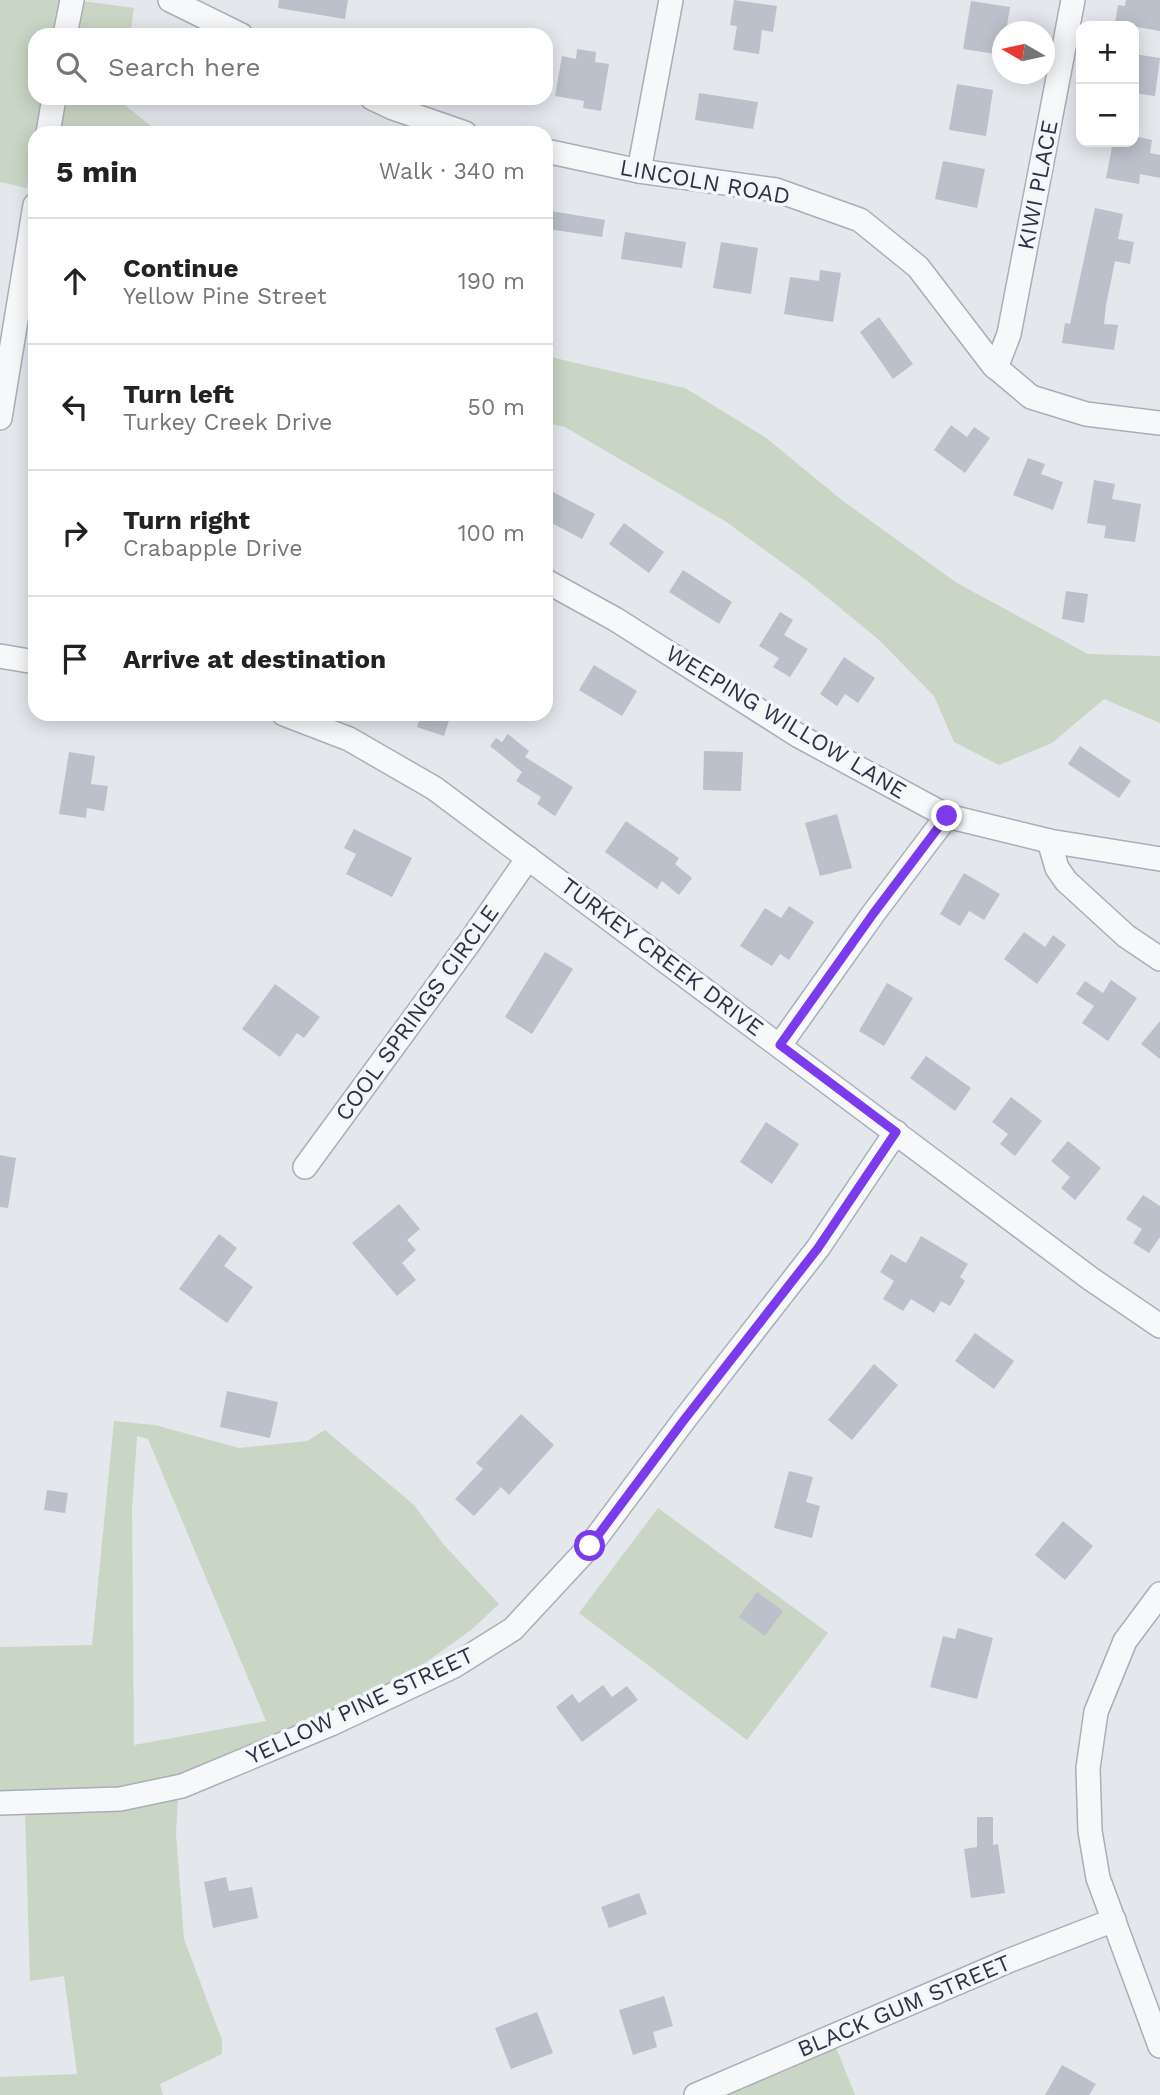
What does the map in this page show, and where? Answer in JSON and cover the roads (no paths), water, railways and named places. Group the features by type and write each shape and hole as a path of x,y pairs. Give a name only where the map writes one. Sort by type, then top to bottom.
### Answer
{"street":[{"path":"66,28 72,0"},
{"path":"170,0 227,28"},
{"path":"639,171 671,0"},
{"name":"KIWI PLACE","path":"996,368 1009,334 1073,0"},
{"path":"49,126 53,105"},
{"path":"387,105 445,126"},
{"name":"LINCOLN ROAD","path":"553,153 639,171 776,190 860,220 918,267 996,368 1031,397 1086,414 1160,423"},
{"path":"0,418 28,248"},
{"name":"WEEPING WILLOW LANE","path":"553,586 615,619 799,736 947,816 1049,841 1160,859"},
{"path":"0,656 28,661"},
{"name":"TURKEY CREEK DRIVE","path":"302,721 349,739 434,788 1091,1279 1160,1326"},
{"path":"780,1045 947,816"},
{"path":"1049,841 1057,869 1066,881 1126,936 1160,959"},
{"name":"COOL SPRINGS CIRCLE","path":"305,1167 528,858"},
{"name":"YELLOW PINE STREET","path":"0,1804 120,1799 182,1786 331,1724 454,1666 513,1629 590,1546 818,1248 896,1132"},
{"path":"1160,1594 1125,1641 1096,1712 1088,1768 1090,1831 1098,1878 1160,2046"},
{"name":"BLACK GUM STREET","path":"696,2095 1008,1961 1114,1920"}]}
